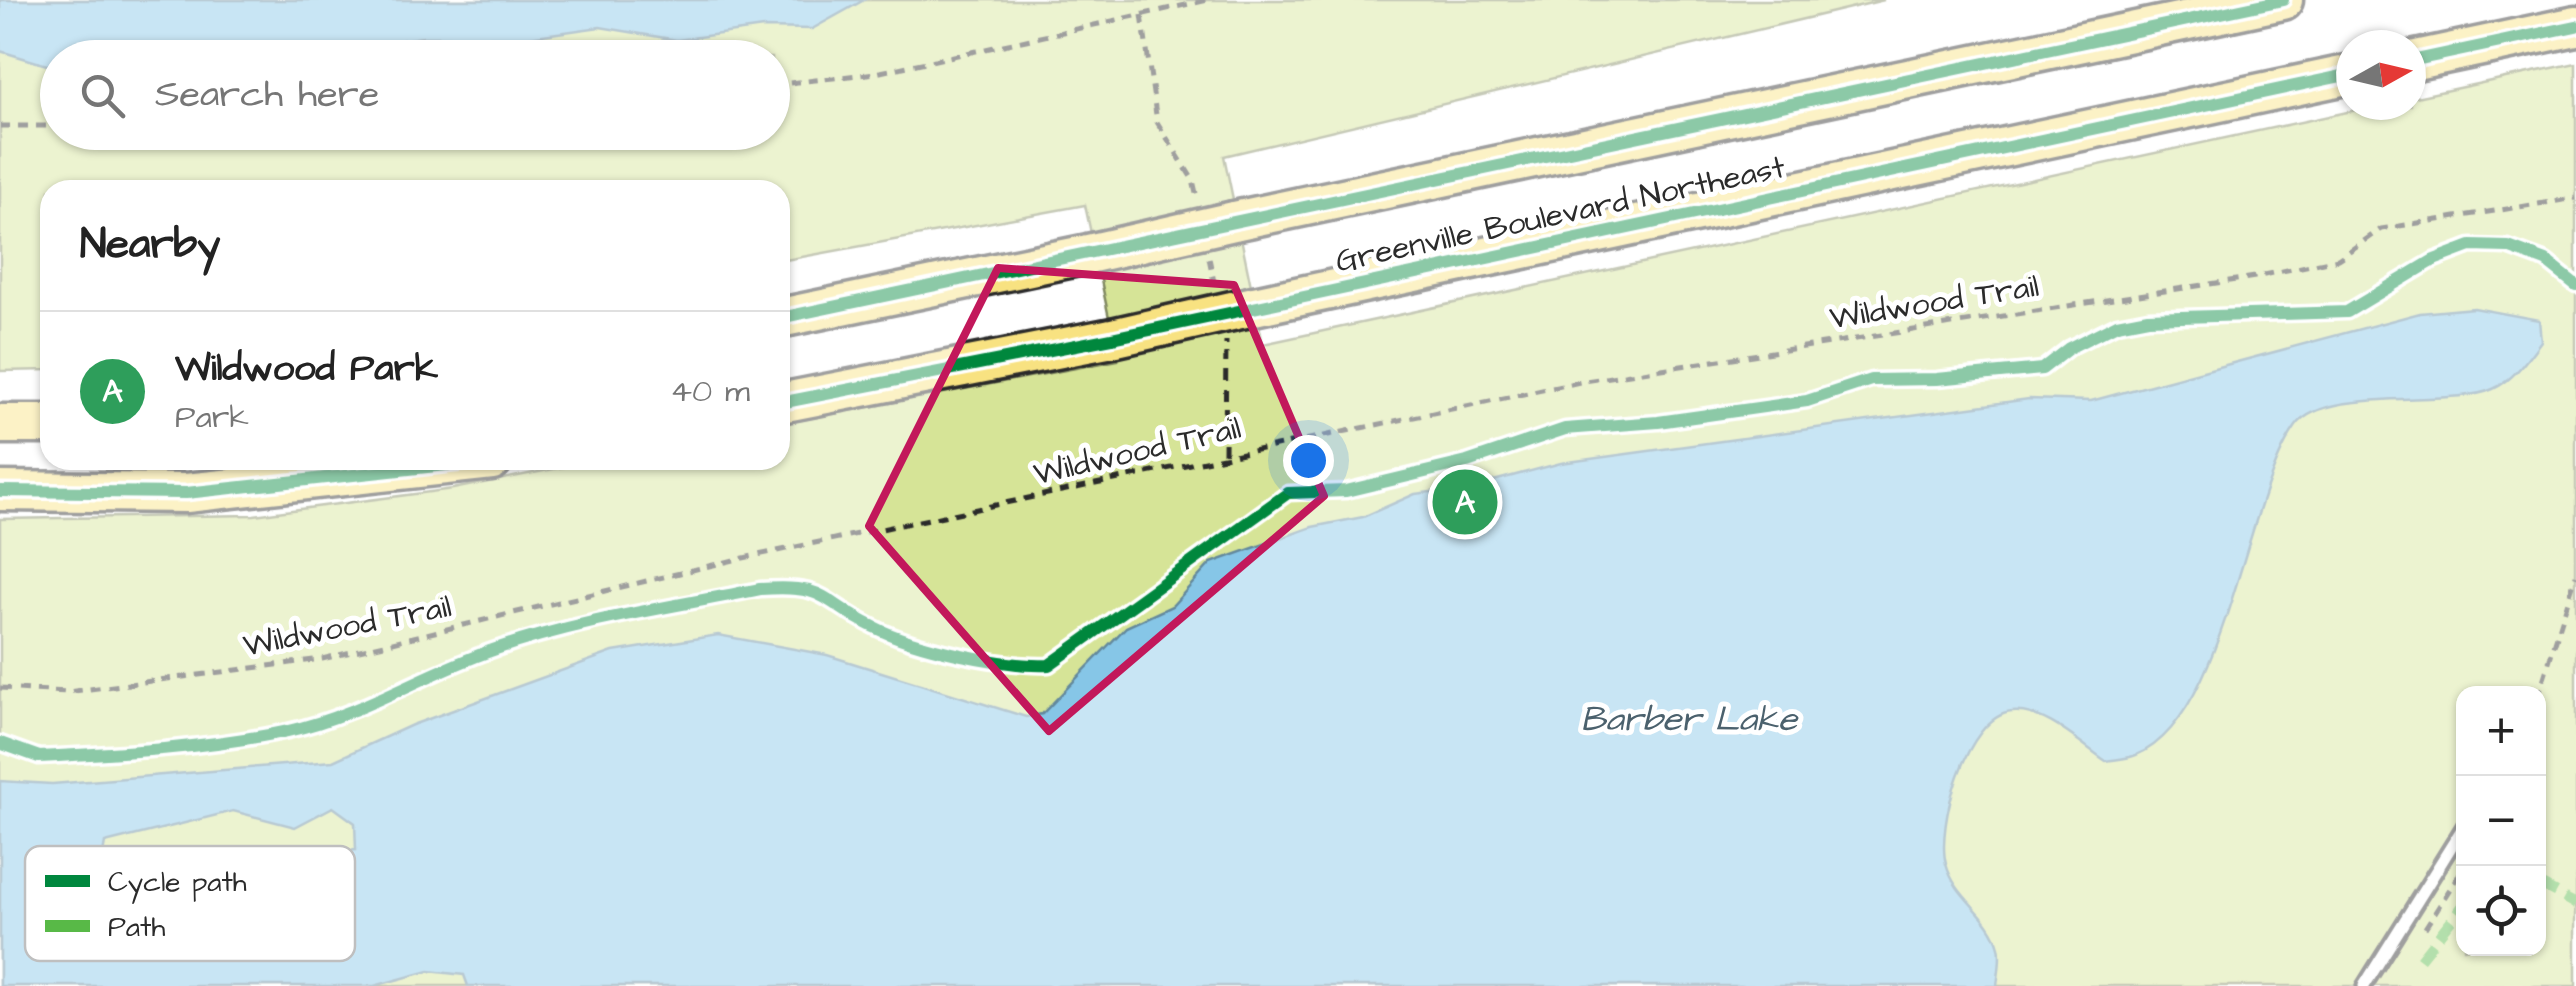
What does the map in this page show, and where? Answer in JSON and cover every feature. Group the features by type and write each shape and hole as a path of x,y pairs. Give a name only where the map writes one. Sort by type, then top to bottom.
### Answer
{"highway":[{"name":"Greenville Boulevard Northeast","path":"790,316 2283,0"},
{"path":"2426,59 2576,26"},
{"name":"Greenville Boulevard Northeast","path":"790,401 1112,338 2336,77"},
{"path":"0,424 40,424"},
{"path":"0,491 186,493 399,470"}],"lane":[{"path":"2364,986 2456,839"}],"path":[{"path":"790,84 876,72 1208,0"},
{"path":"0,126 40,126"},
{"path":"2541,686 2576,574"}],"highlighted area":[{"path":"998,268 1234,285 1324,496 1049,731 869,526"}],"green space":[{"path":"0,0 1884,0 1224,156 1263,344 2336,114 2336,120 2426,120 2426,95 2576,63 2576,986 0,986 0,519 254,515 453,489 549,470 790,470 790,422 1118,360 1085,205 790,259 790,180 40,180 40,370 0,371"}],"water":[{"path":"0,0 864,0 812,29 763,28 677,40 600,27 529,37 402,40 40,40 40,63 0,51"},
{"name":"Barber Lake","path":"2474,308 2539,320 2541,341 2514,374 2493,389 2449,397 2333,406 2311,413 2296,426 2278,459 2212,654 2192,699 2167,733 2136,755 2106,761 2049,721 2024,712 1996,718 1981,732 1958,776 1950,801 1944,847 1951,877 1995,935 2000,956 1997,986 468,986 464,975 429,971 374,986 0,986 0,781 52,784 333,761 412,725 613,652 718,635 827,655 1026,717 1042,714 1126,627 1172,606 1211,563 1312,527 1363,517 1415,494 1471,487 1561,463 2029,399 2091,401 2420,313"}],"marked path":[{"path":"2546,887 2576,904"},
{"path":"2420,959 2456,914"}],"cycle path":[{"path":"790,316 2283,0"},
{"path":"2426,58 2576,26"},
{"path":"790,401 1112,338 2336,77"},
{"path":"0,743 39,757 196,746 288,731 341,715 467,660 558,630 760,589 812,592 891,635 935,649 1008,663 1049,665 1288,493 1346,491 1467,462 1565,429 1658,422 1807,401 1871,380 1937,379 2042,369 2069,348 2117,324 2148,318 2347,312 2434,260 2471,246 2508,247 2546,261 2576,285"},
{"path":"0,491 186,493 399,470"}],"place":[{"name":"Wildwood Park","path":"1465,502"}]}
